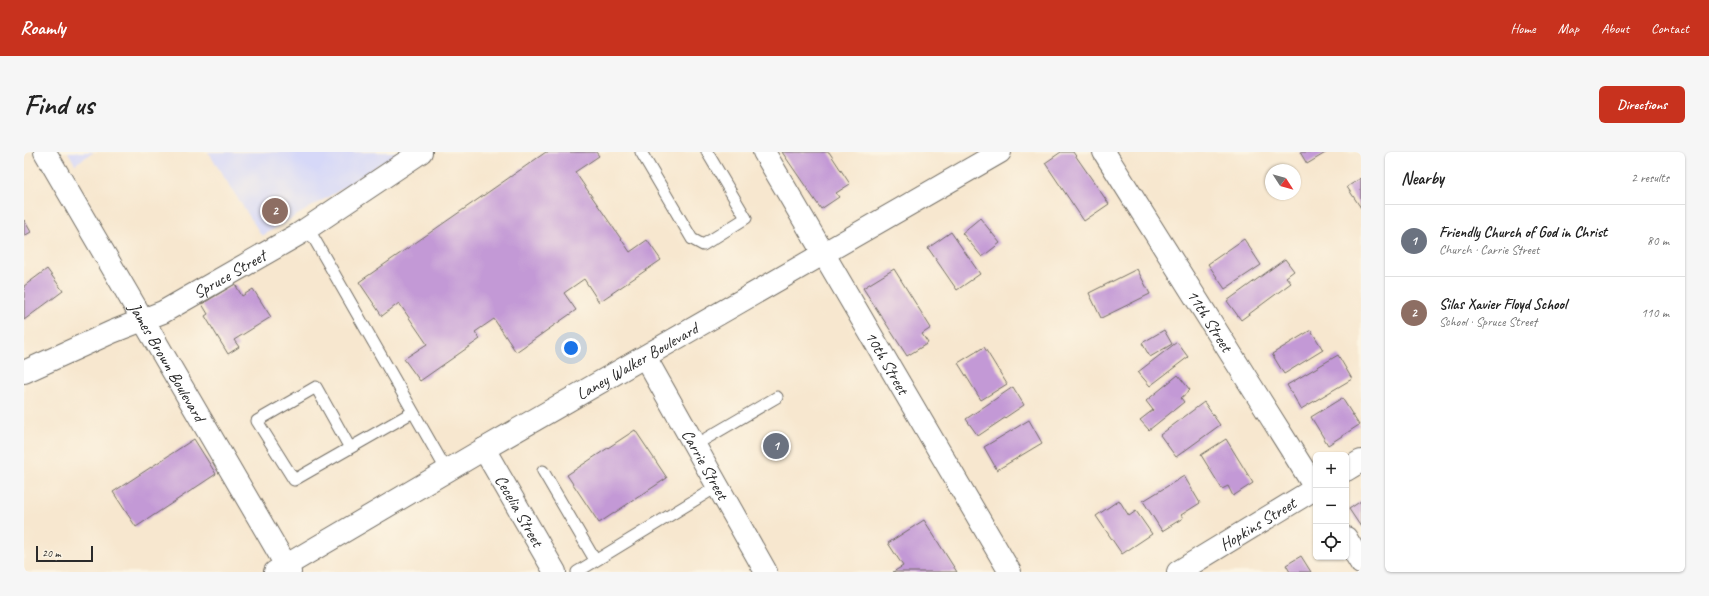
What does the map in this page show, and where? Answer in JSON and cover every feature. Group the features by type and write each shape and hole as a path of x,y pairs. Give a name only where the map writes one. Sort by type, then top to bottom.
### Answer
{"street":[{"name":"James Brown Boulevard","path":"45,152 144,320 284,570"},
{"name":"Spruce Street","path":"24,372 112,332 163,312 308,228 421,152"},
{"name":"10th Street","path":"764,152 1010,572"},
{"name":"Laney Walker Boulevard","path":"284,570 484,449 1000,152"},
{"name":"11th Street","path":"1104,152 1313,483"},
{"name":"Carrie Street","path":"645,357 766,572"},
{"name":"Cecelia Street","path":"484,449 555,572"},
{"path":"1349,468 1361,460"},
{"name":"Hopkins Street","path":"1178,572 1313,490"},
{"path":"1349,543 1361,563"}],"lane":[{"path":"641,152 692,239 703,245 746,218 707,152"},
{"path":"308,228 447,471"},
{"path":"350,448 316,387 257,421 294,480 350,448 413,412"},
{"path":"695,445 776,397"},
{"path":"543,471 596,560"},
{"path":"577,572 718,486"}],"shaded area":[{"path":"68,152 94,152 75,164"},
{"path":"208,152 398,152 345,187 262,236"}],"building":[{"path":"546,152 596,152 599,156 575,172 630,252 647,240 661,260 599,302 584,279 564,293 576,310 516,352 494,319 475,332 480,339 420,381 404,359 427,344 399,303 382,316 359,282"},
{"path":"782,152 829,152 850,184 836,193 839,197 821,209"},
{"path":"1061,152 1073,152 1109,204 1084,221 1045,163"},
{"path":"1300,152 1327,152 1307,164"},
{"path":"1361,178 1361,208 1347,187"},
{"path":"980,218 1000,243 982,257 962,233"},
{"path":"24,220 31,232 24,236"},
{"path":"951,232 980,274 957,290 928,248"},
{"path":"1244,239 1261,265 1225,289 1208,264"},
{"path":"1285,259 1294,271 1286,277 1291,283 1241,320 1227,301"},
{"path":"47,269 63,291 24,320 24,286"},
{"path":"894,269 931,328 922,334 928,343 907,356 863,288"},
{"path":"1137,269 1150,294 1101,318 1089,293"},
{"path":"235,284 242,296 253,289 271,317 234,340 239,347 228,354 205,316 208,314 202,304"},
{"path":"1164,330 1172,344 1150,357 1142,343"},
{"path":"1311,330 1323,350 1284,374 1272,354"},
{"path":"1177,342 1188,357 1150,386 1138,372"},
{"path":"984,347 1007,384 981,400 958,363"},
{"path":"1338,355 1352,379 1301,409 1287,385"},
{"path":"1178,375 1190,390 1181,398 1184,402 1149,430 1140,420 1153,410 1146,401"},
{"path":"1013,387 1024,405 978,436 966,419"},
{"path":"1342,398 1359,425 1328,445 1311,417"},
{"path":"1204,402 1220,425 1176,457 1160,435"},
{"path":"1029,420 1042,443 997,470 984,447"},
{"path":"635,430 667,478 599,523 567,475"},
{"path":"194,439 216,474 136,527 113,492"},
{"path":"1226,439 1253,483 1233,496 1228,486 1222,489 1201,455"},
{"path":"1184,476 1200,503 1181,515 1183,518 1162,531 1143,501"},
{"path":"1119,500 1129,516 1136,511 1152,534 1122,554 1096,516"},
{"path":"1361,501 1361,527 1349,509"},
{"path":"924,520 957,572 893,572 903,566 888,543"},
{"path":"1301,556 1311,572 1290,572 1286,565"}],"place":[{"name":"Silas Xavier Floyd School","path":"275,211"},
{"name":"Friendly Church of God in Christ","path":"776,446"}]}
